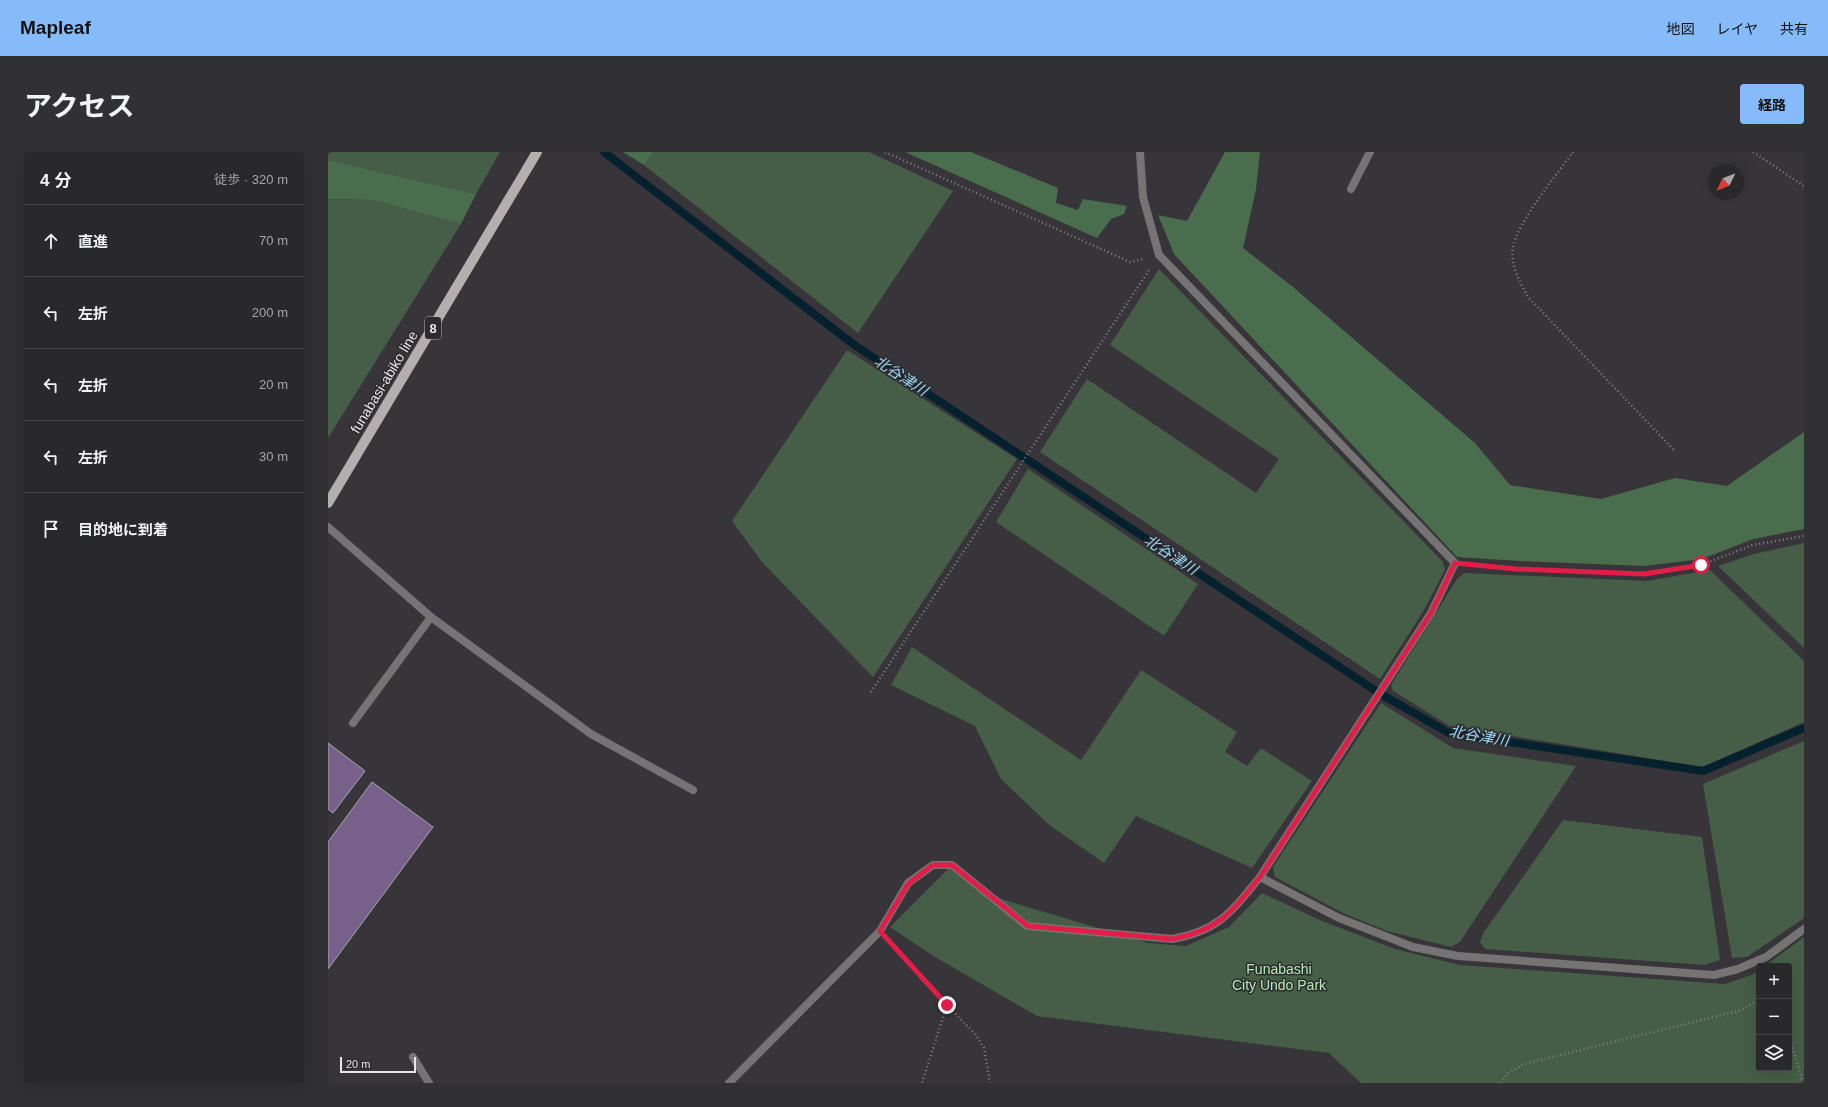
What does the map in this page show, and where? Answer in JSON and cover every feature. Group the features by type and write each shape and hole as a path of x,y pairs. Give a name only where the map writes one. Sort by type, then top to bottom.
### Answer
{"main road":[{"name":"funabasi-abiko line","path":"328,503 537,152"}],"street":[{"path":"729,1083 880,931 908,884 933,865 952,865 1028,926 1172,939 1192,936 1215,925 1230,913 1260,877 1431,613 1455,563 1159,255 1143,197 1140,152"},
{"path":"1351,189 1370,152"},
{"path":"328,527 431,617 591,734 693,790"},
{"path":"352,723 431,617"},
{"path":"1260,877 1339,918 1381,936 1413,947 1458,956 1714,975 1738,969 1766,957 1804,929"},
{"path":"413,1057 428,1083"}],"path":[{"path":"884,152 1130,262 1159,255"},
{"path":"1574,152 1518,230 1513,248 1516,274 1528,297 1675,451"},
{"path":"1753,152 1804,186"},
{"path":"871,692 1159,255"},
{"path":"1455,563 1516,569 1644,574 1701,565 1753,545 1804,536"},
{"path":"880,931 947,1005 976,1034 984,1048 990,1083"},
{"path":"1501,1083 1507,1074 1524,1064 1742,1010 1756,1002"},
{"path":"922,1083 947,1005"},
{"path":"1792,1046 1803,1083"}],"green space":[{"path":"328,152 500,152 476,194 328,160"},
{"path":"623,152 654,152 644,165"},
{"path":"654,152 869,152 953,191 858,333 644,165"},
{"path":"905,152 971,152 1058,188 1056,203 1078,210 1083,199 1127,206 1124,214 1111,219 1097,238"},
{"path":"1225,152 1260,152 1256,189 1243,248 1293,287 1475,443 1510,485 1601,499 1675,478 1727,486 1804,432 1804,529 1753,539 1702,559 1645,566 1457,557 1174,254 1158,215 1187,221"},
{"path":"328,160 476,194 461,224 373,200 328,199"},
{"path":"328,199 373,200 461,224 328,438"},
{"path":"1159,269 1443,562 1445,570 1424,610 1380,679 1040,452 1087,379 1256,493 1279,459 1110,345"},
{"path":"847,350 1017,459 873,677 762,562 732,521"},
{"path":"1028,469 1198,584 1164,636 996,522"},
{"path":"1804,543 1804,648 1718,566 1754,554"},
{"path":"1710,570 1804,661 1804,722 1703,767 1450,726 1393,691 1391,685 1457,579 1464,573 1647,581"},
{"path":"912,647 1081,760 1141,670 1237,732 1225,752 1247,766 1261,748 1312,781 1252,868 1136,816 1104,863 1048,824 1001,779 975,726 891,685"},
{"path":"1381,703 1453,748 1576,766 1460,942 1451,947 1387,931 1343,913 1275,877 1273,867"},
{"path":"1804,741 1804,918 1747,957 1732,958 1703,784"},
{"path":"1563,820 1702,837 1720,960 1704,965 1485,949 1480,942 1484,932"},
{"name":"Funabashi City Undo Park","path":"949,868 1001,899 1148,943 1186,946 1229,927 1262,893 1322,921 1395,949 1460,965 1725,984 1756,972 1756,1071 1792,1071 1792,963 1769,963 1804,937 1804,1083 1361,1083 1329,1053 1037,1016 935,957 890,927"}],"building":[{"path":"328,743 365,771 333,813 328,809"},
{"path":"372,782 433,827 328,969 328,842"}],"waterway":[{"name":"北谷津川","path":"604,152 853,344 1379,693 1449,733 1703,771 1804,728"}],"route":[{"path":"947,1005 880,931 908,884 933,865 952,865 1028,926 1172,939 1192,936 1215,925 1230,913 1260,877 1431,613 1455,563 1516,569 1644,574 1701,565"}]}
